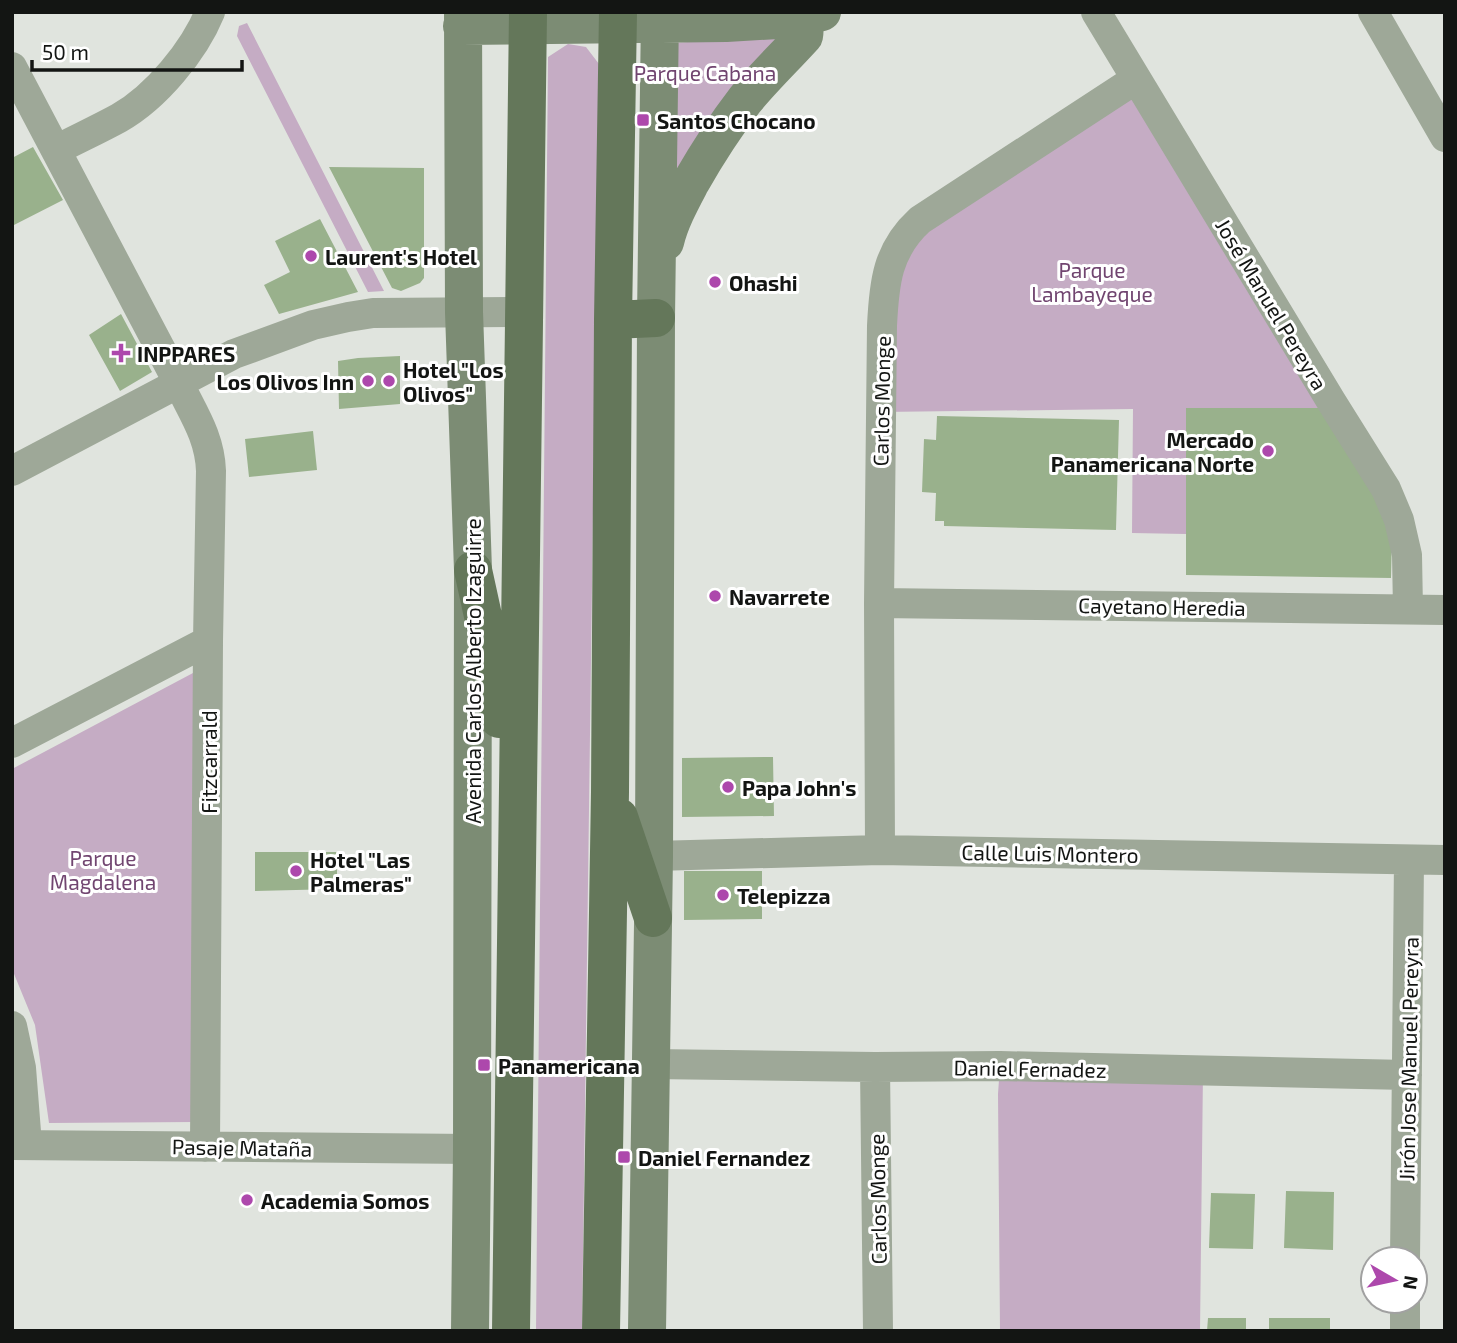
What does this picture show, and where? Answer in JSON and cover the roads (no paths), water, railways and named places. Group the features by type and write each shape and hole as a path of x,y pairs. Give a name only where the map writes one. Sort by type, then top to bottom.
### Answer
{"main road":[{"path":"601,1331 618,18"},
{"path":"511,1331 528,19"},
{"path":"613,320 656,318"},
{"path":"473,570 491,648 502,750 518,787"},
{"path":"610,792 653,918"}],"street":[{"path":"56,150 121,117 147,97 187,53 211,12"},
{"name":"José Manuel Pereyra","path":"1096,12 1386,489 1399,520 1407,555 1408,609"},
{"path":"1373,12 1445,137"},
{"path":"463,19 660,18 726,23 807,16 803,25 804,36 745,100 701,165 674,216 657,278"},
{"path":"647,1331 652,1064 660,18"},
{"name":"Avenida Carlos Alberto Izaguirre","path":"463,19 464,312 473,570 470,1331"},
{"name":"Fitzcarrald","path":"12,67 179,384 205,436 210,458 205,1147"},
{"name":"Carlos Monge","path":"880,850 879,603 883,305 889,267 897,247 920,220 1136,79"},
{"path":"12,471 234,354 286,335 336,320 373,313 525,312"},
{"name":"Cayetano Heredia","path":"879,603 1445,610"},
{"path":"12,743 208,641"},
{"name":"Calle Luis Montero","path":"654,856 880,850 1445,860"},
{"name":"Jirón Jose Manuel Pereyra","path":"1405,1245 1409,860"},
{"path":"12,1026 21,1068 19,1145"},
{"name":"Daniel Fernadez","path":"652,1064 1000,1066 1408,1074"},
{"name":"Carlos Monge","path":"875,1067 878,1331"},
{"name":"Pasaje Mataña","path":"19,1145 472,1149"}],"place":[{"name":"Santos Chocano","path":"643,120"},
{"name":"Laurent's Hotel","path":"311,256"},
{"name":"Ohashi","path":"715,282"},
{"name":"INPPARES","path":"121,353"},
{"name":"Los Olivos Inn","path":"368,381"},
{"name":"Hotel \"Los Olivos\"","path":"389,381"},
{"name":"Mercado Panamericana Norte","path":"1268,451"},
{"name":"Navarrete","path":"715,596"},
{"name":"Papa John's","path":"728,787"},
{"name":"Hotel \"Las Palmeras\"","path":"296,871"},
{"name":"Telepizza","path":"723,895"},
{"name":"Panamericana","path":"484,1065"},
{"name":"Daniel Fernandez","path":"624,1157"},
{"name":"Academia Somos","path":"247,1200"}],"park label":[{"name":"Parque Cabana","path":"705,72"},
{"name":"Parque Lambayeque","path":"1092,281"},
{"name":"Parque Magdalena","path":"103,869"}]}
